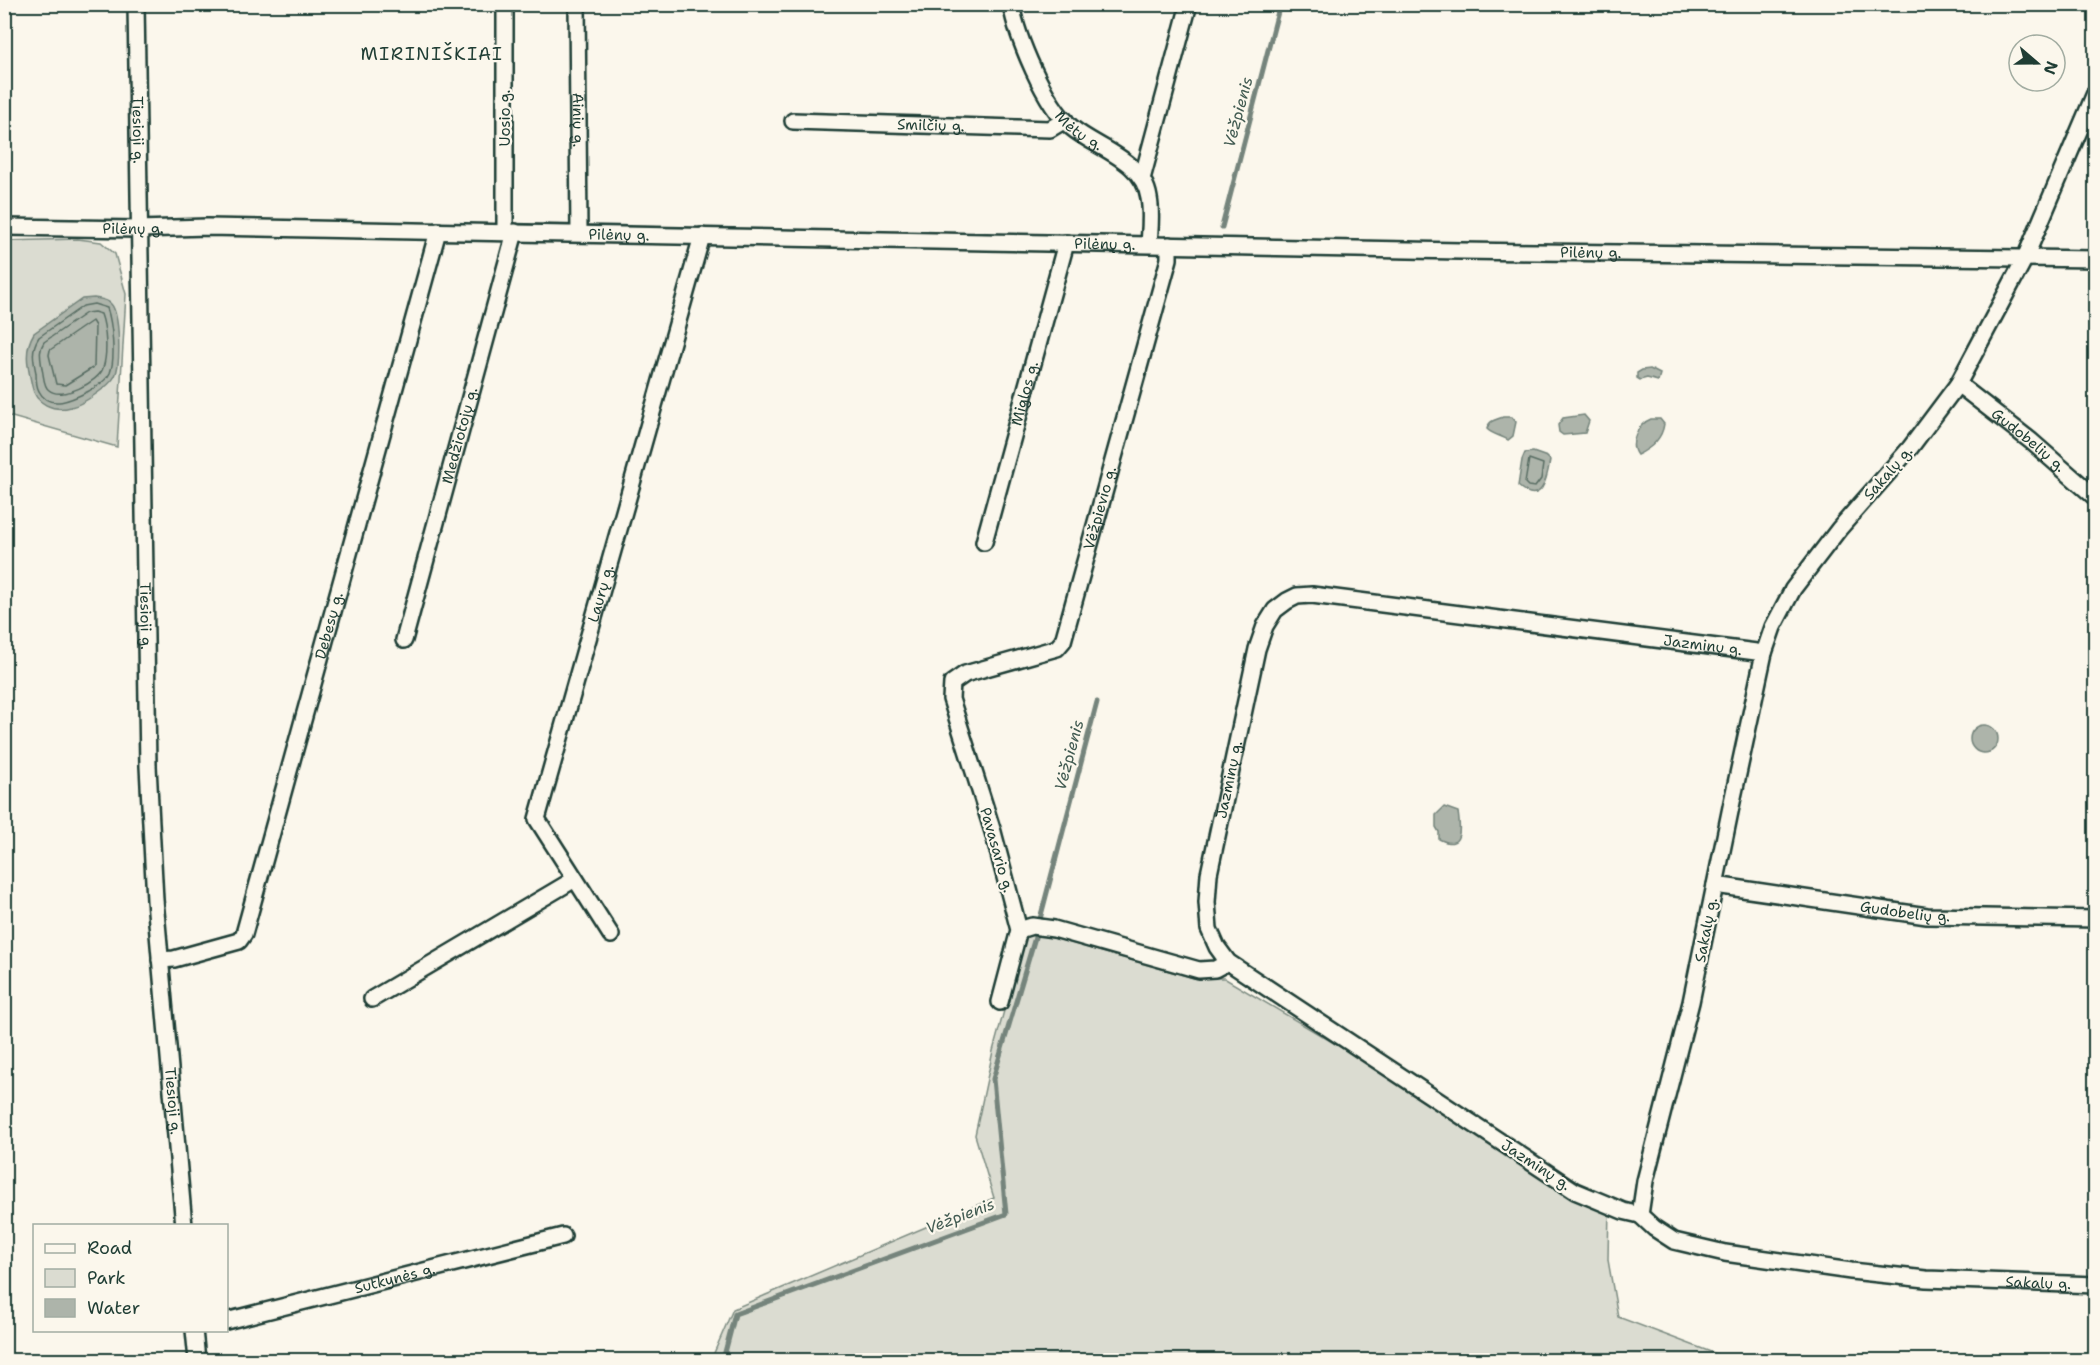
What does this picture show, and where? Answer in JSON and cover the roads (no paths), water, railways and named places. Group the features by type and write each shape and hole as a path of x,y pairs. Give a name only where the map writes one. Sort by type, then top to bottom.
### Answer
{"street":[{"name":"Tiesioji g.","path":"136,4 148,766 154,900 184,1224"},
{"name":"Uosio g.","path":"505,4 510,232"},
{"name":"Ainių g.","path":"577,4 579,233"},
{"name":"Mėtų g.","path":"1011,4 1014,21 1037,78 1069,126 1128,163 1142,179 1149,195 1151,211 1149,244"},
{"path":"1142,179 1189,4"},
{"path":"2025,258 2096,91"},
{"name":"Smilčių g.","path":"793,121 1050,129 1065,120"},
{"name":"Pilėnų g.","path":"4,227 138,229 207,227 1449,251 2096,259"},
{"name":"Debesų g.","path":"160,960 239,941 244,934 438,231"},
{"name":"Medžiotojų g.","path":"404,640 510,232"},
{"name":"Laurų g.","path":"611,935 537,819 702,236"},
{"name":"Miglos g.","path":"984,542 1066,243"},
{"name":"Vėžpievio g.","path":"951,699 952,683 965,674 1057,648 1063,640 1169,259 1170,245"},
{"name":"Sakalų g.","path":"2025,258 1958,384 1910,448 1839,529 1793,589 1773,627 1764,653 1691,1002 1645,1180 1640,1215 1654,1228 1674,1241 1725,1253 1926,1279 2096,1285"},
{"name":"Gudobelių g.","path":"1958,384 2031,441 2096,498"},
{"name":"Jazminų g.","path":"1640,1215 1623,1211 1575,1191 1228,962 1217,947 1209,929 1207,902 1209,874 1257,649 1265,626 1275,610 1298,596 1312,595 1764,653"},
{"name":"Pavasario g.","path":"951,699 993,832 1019,930 1000,1002"},
{"path":"372,999 575,879"},
{"name":"Gudobelių g.","path":"1715,885 1927,916 2096,919"},
{"path":"1019,930 1032,926 1054,928 1199,970 1215,969 1228,962"},
{"name":"Sutkynės g.","path":"228,1320 563,1236"},
{"path":"194,1332 196,1360"}],"water":[{"path":"94,298 109,302 114,309 119,351 115,376 102,390 76,406 58,408 46,405 37,398 32,386 27,359 28,346 34,333 82,299"},
{"path":"1650,369 1660,374 1658,381 1637,378 1637,373"},
{"path":"1584,415 1589,421 1585,433 1563,435 1559,432 1558,425 1563,418"},
{"path":"1503,417 1512,417 1516,422 1513,436 1508,440 1487,429 1491,422"},
{"path":"1660,419 1664,424 1663,429 1655,443 1637,455 1634,450 1636,434 1646,421"},
{"path":"1533,452 1550,460 1542,488 1533,493 1526,492 1518,486 1525,453"},
{"path":"1984,725 1994,729 1998,739 1994,749 1984,753 1974,749 1970,739 1974,729"},
{"path":"1444,807 1458,812 1459,836 1453,842 1439,839 1436,815"}],"waterway":[{"name":"Vėžpienis","path":"1222,227 1280,4"},
{"name":"Vėžpienis","path":"1040,919 1097,702"},
{"name":"Vėžpienis","path":"723,1360 735,1314 1006,1214 993,1079 1036,934"}],"district":[{"name":"MIRINIŠKIAI","path":"432,54"}]}
